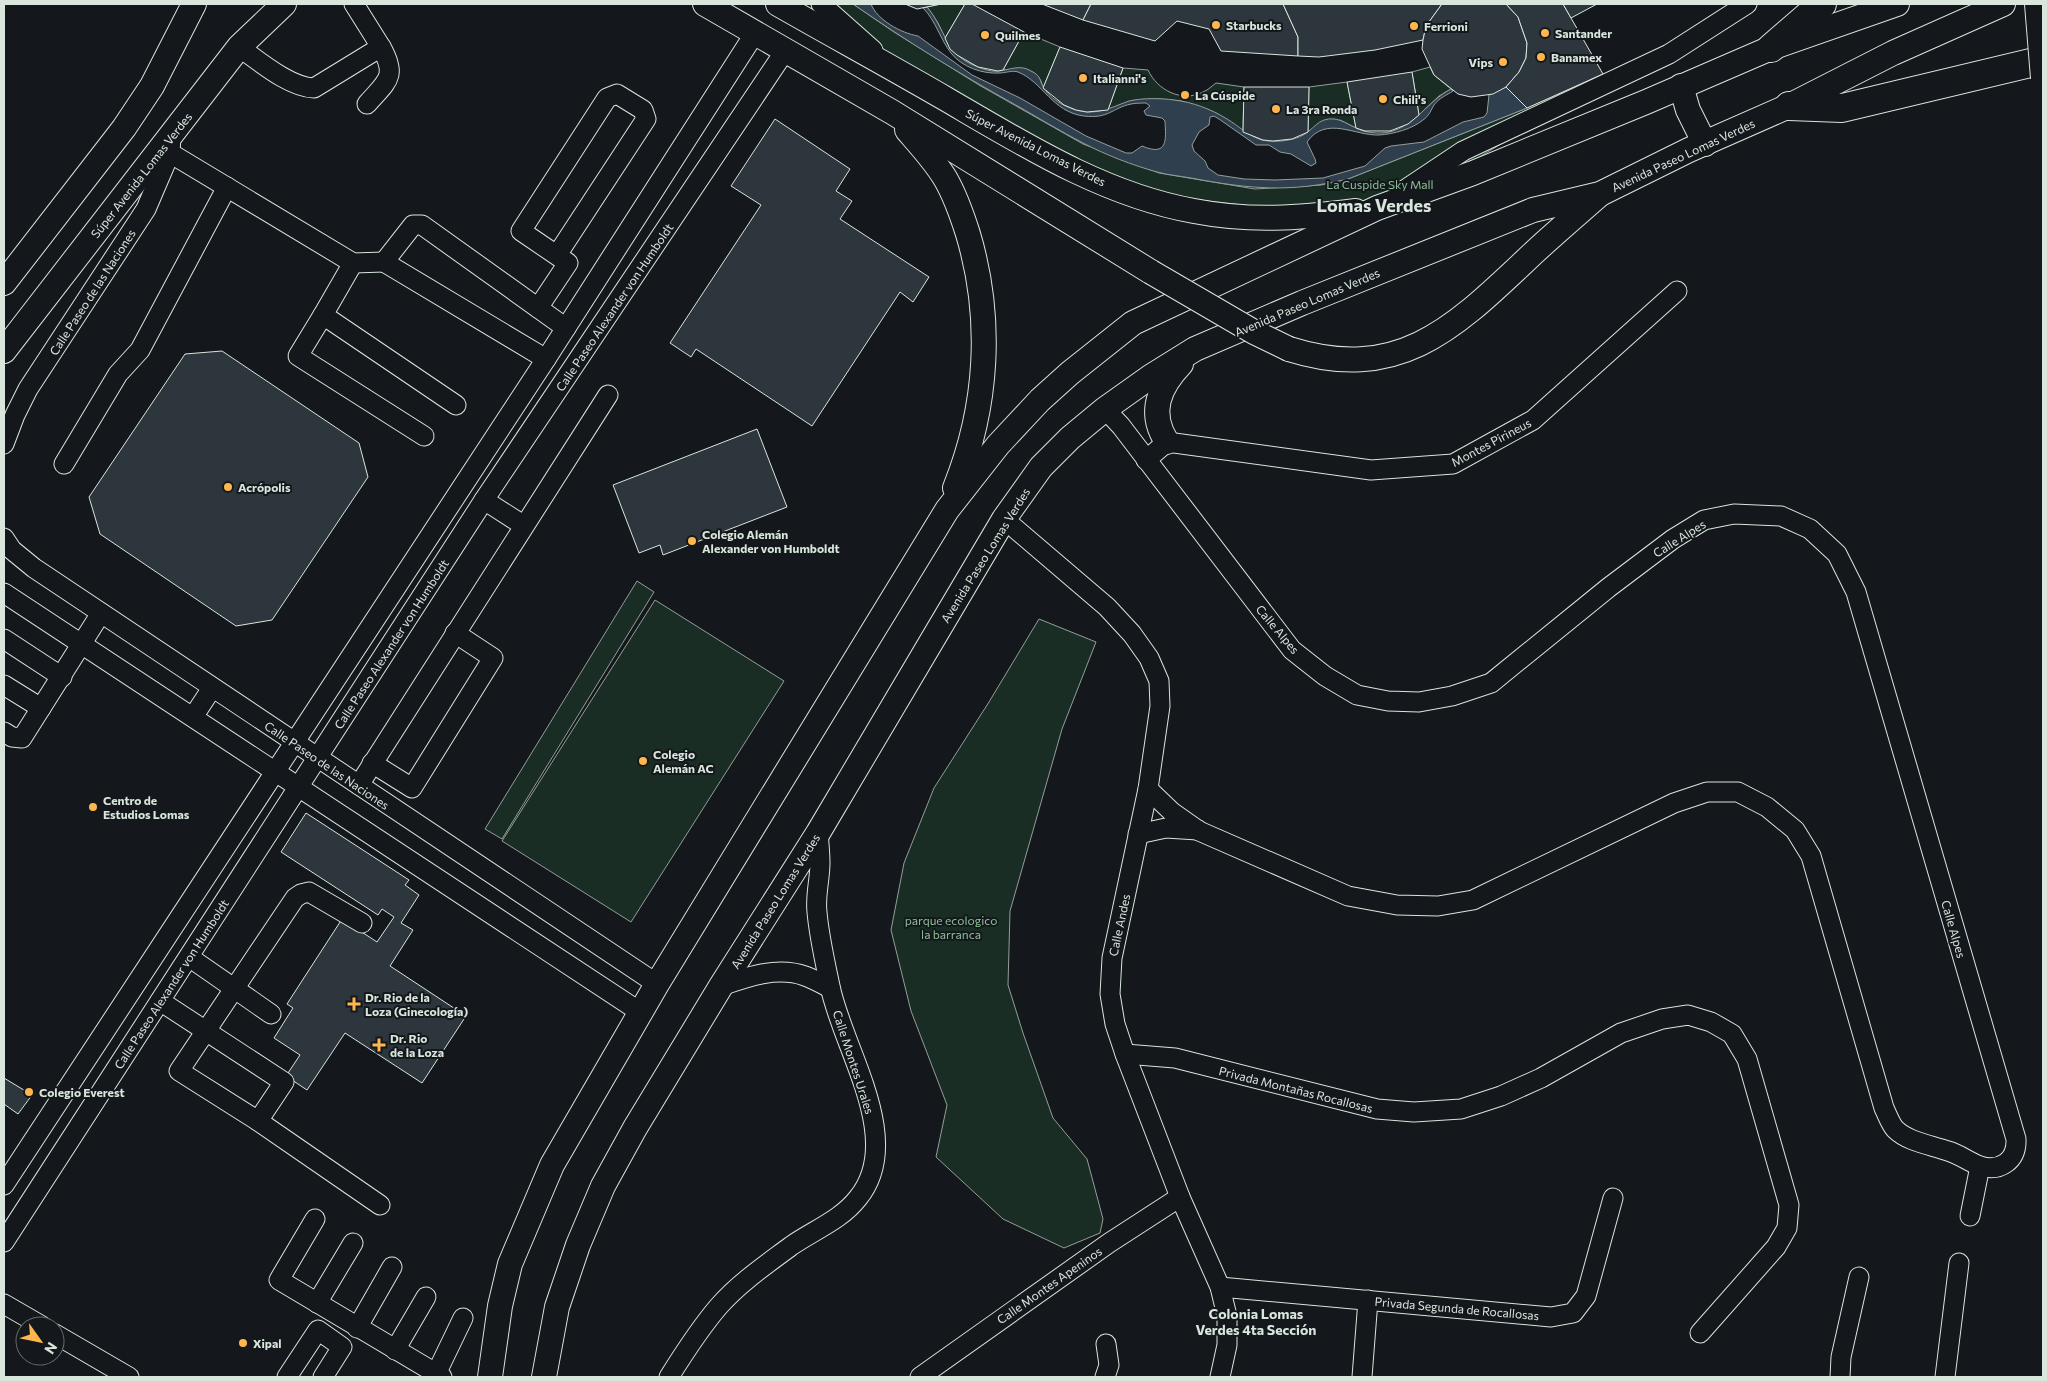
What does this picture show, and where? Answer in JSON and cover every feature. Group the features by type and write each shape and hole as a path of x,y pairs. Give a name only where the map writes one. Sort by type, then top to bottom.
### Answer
{"highway":[{"path":"1771,48 1822,4"},
{"path":"1789,106 1842,108 2043,60"}],"main road":[{"path":"4,283 124,128 152,86 194,4"},
{"name":"Súper Avenida Lomas Verdes","path":"4,351 171,144 239,47 284,4"},
{"path":"705,4 892,112 1151,272 1254,332 1289,349 1316,357 1342,360 1374,359 1410,349 1448,330 1482,302 1600,194"},
{"name":"Súper Avenida Lomas Verdes","path":"778,4 1005,134 1085,175 1138,197 1193,211 1248,218 1281,219 1377,208"},
{"path":"490,1377 500,1306 510,1264 552,1165 640,1012 946,510 998,445 1040,400 1132,323 1377,208 1473,173 1771,48 1895,4"},
{"name":"Avenida Paseo Lomas Verdes","path":"544,1377 557,1307 578,1245 603,1186 634,1128 818,833 1004,519 1041,467 1070,438 1105,409 1150,377 1195,349 1302,303 1532,210 1600,194 1789,106 1893,53 2003,4"},
{"path":"2037,4 2043,78"},
{"path":"1681,86 1688,110 1705,144"},
{"path":"892,112 924,148 945,178 961,212 975,259 983,310 985,345 977,418 965,461 946,510"},
{"path":"1167,442 1160,431 1156,414 1161,391 1171,374 1195,349"}],"street":[{"path":"354,4 390,62 390,72 387,81 367,104"},
{"path":"821,4 896,71"},
{"path":"1377,208 1463,151 1669,54 1747,4"},
{"path":"4,1185 546,359 755,33"},
{"path":"239,47 275,72 304,87 314,88 382,47"},
{"name":"Calle Paseo Alexander von Humboldt","path":"4,1242 484,500 785,51"},
{"path":"538,308 568,263 521,231 607,98 617,94 643,110 646,120 557,255"},
{"path":"705,113 733,130"},
{"path":"171,144 227,187 354,263 384,262 546,359"},
{"name":"Calle Paseo de las Naciones","path":"4,444 15,414 28,389 146,209 171,144"},
{"path":"64,464 118,374 140,350 227,187"},
{"path":"384,262 413,225 422,225 566,328"},
{"path":"354,263 298,356 424,436"},
{"name":"Montes Pirineus","path":"1167,442 1371,470 1452,464 1533,420 1677,291"},
{"path":"323,315 456,406"},
{"path":"359,785 608,394"},
{"name":"Calle Alpes","path":"1105,409 1292,650 1325,676 1357,695 1388,701 1419,702 1452,696 1491,683 1608,588 1673,539 1704,520 1734,514 1781,516 1810,529 1837,554 1856,592 2016,1139 2014,1155 2007,1163 1996,1166 1980,1166"},
{"path":"1146,460 1167,442"},
{"path":"484,500 523,525"},
{"name":"Calle Andes","path":"1004,519 1107,606 1132,634 1149,658 1159,681 1160,706 1148,789 1112,958 1110,994 1115,1024 1125,1054 1180,1197 1220,1287 1227,1316 1226,1345 1220,1377"},
{"name":"Calle Paseo de las Naciones","path":"4,538 12,550 23,560 657,984"},
{"path":"425,541 450,552"},
{"path":"4,593 640,1012"},
{"path":"4,732 12,737 22,738 101,613"},
{"path":"372,763 412,788 493,658 455,633"},
{"path":"4,640 62,677"},
{"path":"4,685 41,708"},
{"path":"193,717 212,688"},
{"path":"1148,789 1172,812 1199,831 1348,896 1397,905 1438,906 1473,900 1674,803 1707,792 1738,792 1767,807 1795,830 1811,856 1884,1108 1895,1128 1912,1140 1957,1154 1980,1166 1970,1216"},
{"path":"1138,834 1166,828 1199,831"},
{"name":"Calle Montes Urales","path":"669,1377 694,1338 720,1305 757,1272 793,1245 838,1217 858,1198 868,1181 874,1161 871,1108 830,988 817,910 820,863 818,833"},
{"path":"362,923 309,892 294,898 179,1071 258,1121 380,1205"},
{"path":"189,957 271,1014"},
{"path":"721,986 752,976 779,972 804,976 830,988"},
{"path":"160,1001 284,1082 258,1121"},
{"name":"Privada Montañas Rocallosas","path":"1125,1054 1175,1058 1377,1109 1414,1112 1461,1109 1501,1096 1541,1078 1621,1033 1662,1019 1688,1015 1711,1022 1732,1034 1747,1058 1789,1205 1787,1228 1776,1247 1700,1333"},
{"path":"113,1019 138,1035"},
{"name":"Calle Montes Apeninos","path":"920,1377 1109,1243 1180,1197"},
{"name":"Privada Segunda de Rocallosas","path":"1220,1287 1551,1317 1573,1312 1586,1296 1613,1198"},
{"path":"315,1218 279,1280 439,1376 463,1318"},
{"path":"317,1303 353,1243"},
{"path":"1945,1377 1959,1263"},
{"path":"358,1328 392,1267"},
{"path":"1840,1377 1858,1276"},
{"path":"395,1350 426,1297"},
{"path":"1362,1377 1368,1300"},
{"path":"4,1304 25,1316"},
{"path":"287,1377 318,1330 342,1347 323,1377"},
{"path":"65,1340 129,1377"},
{"path":"1106,1344 1109,1364 1106,1377"}],"green space":[{"name":"La Cuspide Sky Mall","path":"826,4 853,4 979,85 1083,144 1159,173 1255,189 1321,185 1348,179 1527,108 1603,74 1607,80 1476,159 1379,202 1261,207 1190,199 1142,189 1089,168 871,44"},
{"path":"941,4 965,4 945,38 927,7"},
{"path":"1024,32 1060,47 1043,88 1041,81 1033,72 1022,69 1003,70"},
{"path":"1430,67 1434,75 1451,89 1439,96 1419,115 1412,72"},
{"path":"1123,68 1148,70 1164,89 1179,95 1195,95 1207,90 1216,83 1244,87 1243,132 1216,113 1182,101 1160,99 1132,101 1108,110"},
{"path":"1347,82 1356,128 1340,120 1308,132 1309,87"},
{"path":"637,581 654,592 502,839 485,829"},
{"name":"Colegio Alemán AC","path":"655,600 784,681 631,922 502,841"},
{"name":"parque ecologico la barranca","path":"1039,619 1096,642 1062,729 1010,911 1008,985 1053,1118 1087,1159 1103,1219 1100,1233 1064,1248 1003,1219 936,1157 947,1105 911,1011 891,930 904,863 934,788"}],"water":[{"name":"La Cuspide Sky Mall","path":"853,4 871,4 878,15 890,25 918,36 972,75 1020,98 1086,136 1126,153 1132,153 1142,146 1157,149 1164,145 1165,121 1162,118 1146,115 1144,111 1150,106 1146,103 1131,104 1105,115 1092,117 1073,113 1064,109 1027,77 1018,72 986,72 973,69 961,62 947,48 923,8 927,7 951,47 964,60 985,70 992,71 1027,69 1037,75 1052,98 1070,108 1083,112 1094,112 1140,99 1181,101 1201,106 1252,136 1268,141 1280,141 1299,137 1320,122 1329,119 1341,121 1368,132 1389,132 1414,119 1443,94 1451,89 1453,91 1436,103 1428,115 1419,123 1391,134 1379,135 1332,128 1315,134 1307,142 1316,163 1311,166 1291,154 1280,152 1269,145 1256,145 1219,119 1214,116 1210,117 1209,125 1199,132 1192,145 1194,151 1205,161 1208,168 1218,175 1244,179 1275,180 1323,178 1365,166 1385,148 1424,142 1463,122 1484,117 1487,113 1489,95 1506,87 1527,108 1348,179 1288,188 1251,187 1212,182 1157,172 1119,159 1092,147 1057,129 952,68"}],"building":[{"path":"905,4 941,4 917,9"},
{"name":"Quilmes","path":"965,4 972,4 1024,32 1003,70 998,71 978,67 950,49 945,38"},
{"path":"1042,4 1091,4 1083,20"},
{"path":"1091,4 1283,4 1298,37 1298,56 1221,51 1209,29 1177,21 1155,41 1083,20"},
{"path":"1283,4 1442,4 1426,26 1423,40 1375,50 1319,57 1298,56 1298,37"},
{"path":"1442,4 1506,4 1518,17 1527,43 1526,58 1519,72 1506,87 1493,94 1471,97 1458,94 1434,75 1422,49 1423,40 1426,26"},
{"path":"1506,4 1563,4 1603,74 1527,108 1506,87 1519,72 1526,58 1527,43 1518,17"},
{"path":"1563,4 1597,4 1571,18"},
{"name":"Italianni's","path":"1060,47 1123,68 1108,110 1087,112 1076,110 1064,105 1043,88"},
{"name":"Chili's","path":"1412,72 1419,115 1408,124 1390,131 1365,131 1356,128 1347,82"},
{"name":"La 3ra Ronda","path":"1244,87 1309,87 1308,132 1292,139 1273,141 1263,140 1243,132"},
{"path":"775,119 850,169 836,191 852,201 840,219 929,277 913,302 900,292 812,426 696,349 691,357 670,343 761,205 731,186"},
{"name":"Acrópolis","path":"222,351 359,443 368,477 272,620 236,626 100,534 89,497 185,354"},
{"path":"757,429 787,507 663,555 660,545 639,553 613,485"},
{"path":"306,813 409,880 405,885 419,895 401,923 413,930 390,966 466,1016 422,1083 345,1033 307,1090 286,1076 300,1055 274,1038 293,1008 287,1004 342,919 377,942 394,917 382,909 378,915 281,852"},
{"path":"4,1078 32,1095 18,1114 4,1104"}],"place":[{"name":"Starbucks","path":"1216,25"},
{"name":"Ferrioni","path":"1414,26"},
{"name":"Santander","path":"1545,33"},
{"name":"Quilmes","path":"985,35"},
{"name":"Banamex","path":"1541,57"},
{"name":"Vips","path":"1503,62"},
{"name":"Italianni's","path":"1083,78"},
{"name":"La Cúspide","path":"1185,95"},
{"name":"Chili's","path":"1383,99"},
{"name":"La 3ra Ronda","path":"1276,109"},
{"name":"Acrópolis","path":"228,487"},
{"name":"Colegio Alemán Alexander von Humboldt","path":"692,541"},
{"name":"Colegio Alemán AC","path":"643,761"},
{"name":"Centro de Estudios Lomas","path":"93,807"},
{"name":"Dr. Rio de la Loza (Ginecología)","path":"354,1004"},
{"name":"Dr. Rio de la Loza","path":"379,1045"},
{"name":"Colegio Everest","path":"29,1092"},
{"name":"Xipal","path":"243,1343"}],"district":[{"name":"Lomas Verdes","path":"1374,205"},
{"name":"Colonia Lomas Verdes 4ta Sección","path":"1256,1322"}]}
